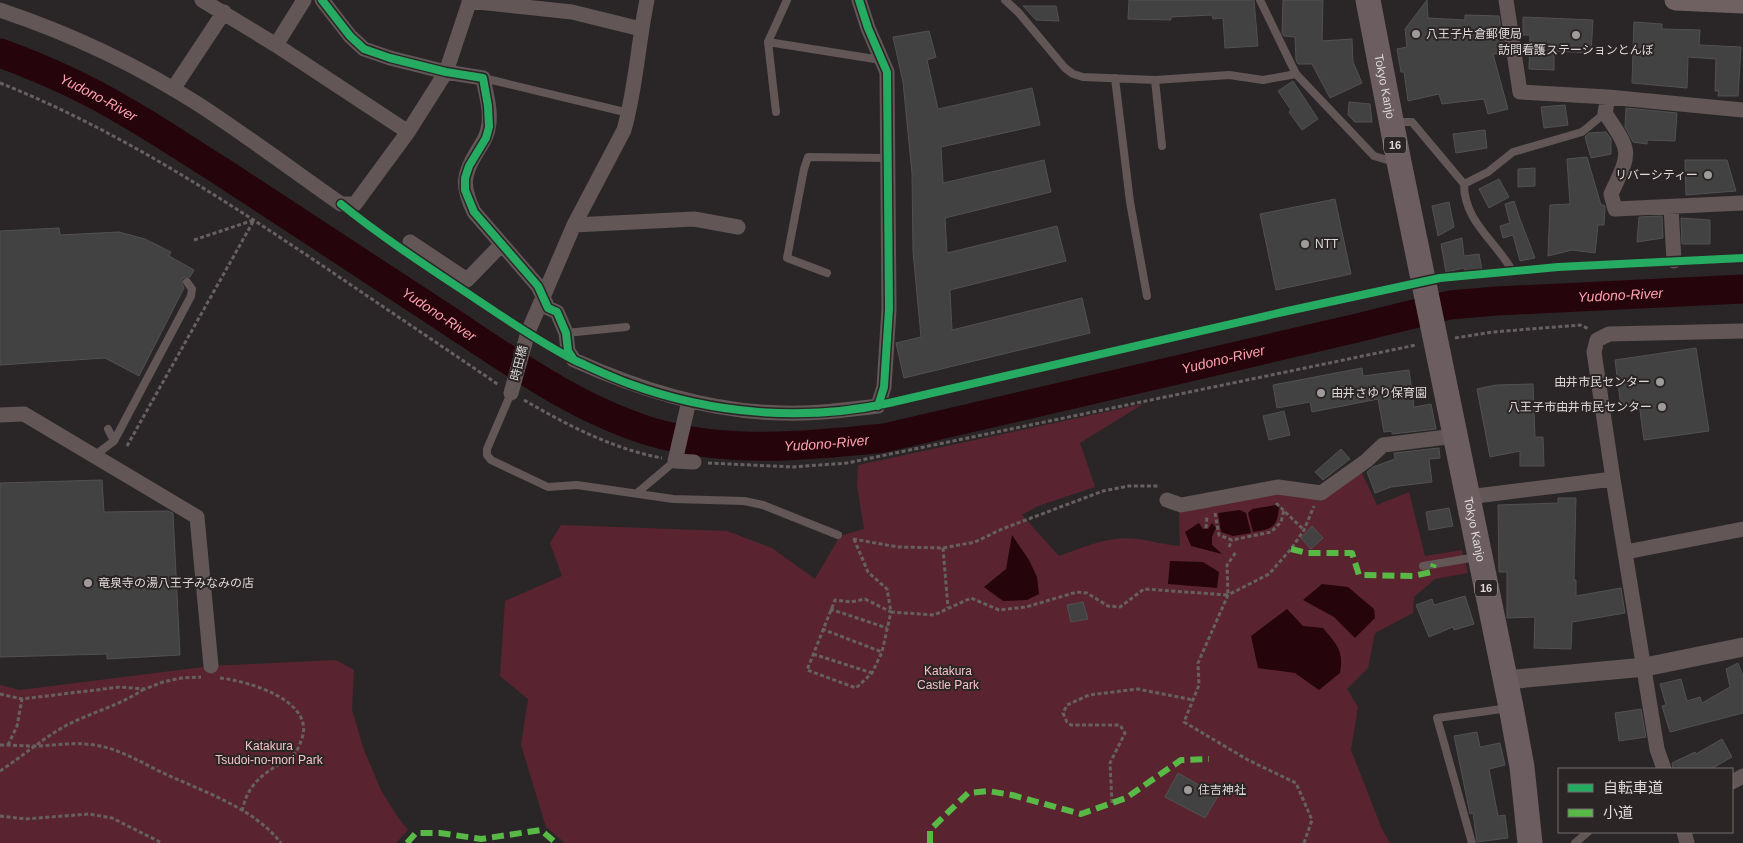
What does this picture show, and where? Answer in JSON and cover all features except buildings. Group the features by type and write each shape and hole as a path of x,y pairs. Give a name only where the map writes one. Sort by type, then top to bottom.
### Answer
{"highway":[{"name":"Tokyo Kanjo","path":"1368,0 1424,289 1506,680 1522,767 1530,843"}],"main road":[{"path":"1675,0 1743,3"}],"street":[{"path":"202,0 276,45 408,132"},
{"path":"276,45 304,0"},
{"path":"322,0 350,36 364,49 378,55 446,72 483,78 488,106 489,127 486,138 468,166 465,190 474,212 538,286 548,308 557,312 566,333 568,351 574,360 631,384 689,404 783,414 837,412 878,406 884,387 889,310 886,158 887,72 868,28 860,0"},
{"path":"0,10 28,19 99,50 173,89 341,204 355,204 408,132 446,72 470,0 572,12 641,29"},
{"name":"時田橋","path":"512,391 527,334 574,225 624,130 629,113 647,0"},
{"path":"1506,0 1520,92 1608,97 1743,110"},
{"path":"173,89 224,12"},
{"path":"1608,97 1605,113 1624,140 1626,152 1622,170 1611,194 1615,209 1743,203"},
{"path":"1671,206 1674,261"},
{"path":"574,225 694,219 738,227"},
{"path":"410,242 467,280 501,245"},
{"path":"1664,768 1657,749 1594,352 1597,340 1609,334 1743,331"},
{"path":"689,404 676,459 694,462"},
{"path":"0,415 24,414 198,517 211,673"},
{"path":"1167,500 1182,505 1278,487 1321,493 1366,461 1383,445 1455,436"},
{"path":"1468,497 1613,479"},
{"path":"1626,552 1743,528"},
{"path":"1506,680 1645,667 1743,647"}],"lane":[{"path":"461,0 470,0"},
{"path":"776,112 768,42 786,0"},
{"path":"1005,0 1019,13 1065,68 1073,74 1154,80 1229,75 1263,80 1296,74"},
{"path":"1260,0 1296,74 1374,156 1399,162"},
{"path":"768,42 881,60"},
{"path":"483,78 629,113"},
{"path":"1115,78 1130,202 1147,296"},
{"path":"1154,80 1162,146"},
{"path":"1464,184 1488,172 1513,152 1582,132 1605,113"},
{"path":"1391,123 1412,122 1464,184 1464,197 1478,226 1512,272"},
{"path":"827,273 787,258 808,156 886,158"},
{"path":"92,455 98,453 114,441 191,296 192,289 187,282"},
{"path":"566,333 626,327"},
{"path":"512,391 487,449 487,455 491,460 548,487 577,485 673,499 744,501 763,505 838,535"},
{"path":"108,429 114,441"},
{"path":"637,493 676,459"},
{"path":"1423,566 1480,557"},
{"path":"1472,843 1437,718 1511,707"},
{"path":"1575,843 1587,833"}],"path":[{"path":"0,83 46,101 167,165 561,422 641,455 676,459"},
{"path":"194,240 254,220"},
{"path":"127,446 254,220"},
{"path":"694,462 793,467 847,463 1435,339 1580,325 1594,331 1609,334"},
{"path":"838,535 898,547 942,548 975,542 1002,529 1103,491 1129,486 1162,486 1167,500"},
{"path":"854,539 868,572 886,589 891,612 882,652 872,673 856,688 807,670 835,600 852,602 865,599 891,612 934,614 971,598 999,610 1026,607 1077,592 1088,593 1108,606 1120,607 1144,589 1228,595 1269,574 1291,549 1304,530 1317,498 1321,493"},
{"path":"1268,503 1276,502 1304,530"},
{"path":"1206,528 1207,514 1224,510"},
{"path":"1215,512 1219,535 1232,540 1271,532 1281,522 1284,510"},
{"path":"1229,547 1232,540"},
{"path":"942,548 948,608"},
{"path":"1236,552 1227,565 1228,595 1198,663 1199,685 1184,722 1248,760 1296,783 1312,820 1304,843"},
{"path":"830,609 887,628"},
{"path":"822,629 882,652"},
{"path":"813,654 872,673"},
{"path":"0,771 68,724 163,682 211,673 263,689 296,708 304,720 304,735 296,752 258,779 248,790 244,798 242,812"},
{"path":"0,694 22,698 120,687 144,689"},
{"path":"1112,803 1110,763 1124,733 1120,725 1071,724 1067,722 1063,713 1067,705 1090,694 1138,689 1193,700"},
{"path":"8,745 17,726 22,698"},
{"path":"0,744 35,746 72,743 116,750 204,790 260,821 281,843"},
{"path":"0,816 25,819 88,814 112,818 162,843"}],"green space":[{"name":"Katakura Castle Park","path":"1143,404 1080,443 1095,487 1038,506 1022,515 1059,556 1107,540 1128,538 1180,546 1179,512 1280,492 1317,498 1361,471 1377,505 1409,492 1425,556 1462,550 1468,573 1435,579 1414,597 1413,613 1375,633 1368,668 1347,689 1358,707 1351,750 1382,829 1390,843 565,843 546,827 521,745 528,699 500,676 505,601 562,576 550,543 561,525 727,531 772,548 815,579 840,536 864,529 857,485 858,465"},
{"name":"Katakura Tsudoi-no-mori Park","path":"336,660 354,670 352,710 364,750 381,790 408,830 396,843 0,843 0,685 20,690 211,666"}],"shaded area":[{"path":"1276,505 1279,508 1275,524 1265,530 1253,532 1248,513 1252,509"},
{"path":"1240,510 1246,513 1251,533 1233,536 1221,532 1218,513"},
{"path":"1199,523 1203,529 1208,529 1212,523 1216,528 1212,537 1212,545 1222,554 1191,546 1185,532"},
{"path":"1012,535 1029,560 1037,577 1039,594 1027,600 1003,601 984,587 1006,569"},
{"path":"1170,561 1203,562 1219,572 1217,588 1168,584"},
{"path":"1322,584 1348,587 1374,609 1375,618 1355,638 1334,617 1303,600"},
{"path":"1287,609 1303,626 1323,628 1340,653 1340,673 1319,690 1295,673 1258,668 1251,636"}],"waterway":[{"name":"Yudono-River","path":"0,53 96,95 138,119 248,188 521,368 572,398 598,411 652,432 680,439 709,443 767,446 826,444 884,438 1450,305 1743,289"}],"marked path":[{"path":"1291,549 1307,553 1352,553 1359,575 1413,576 1431,572 1434,564"},
{"path":"930,843 930,830 968,793 988,791 1012,795 1081,814 1126,798 1181,760 1209,759"},
{"path":"407,843 416,833 440,833 481,839 541,830 556,843"}],"cycle path":[{"path":"322,0 350,36 364,49 390,58 446,72 483,78 488,106 489,127 486,138 469,166 465,178 465,190 474,212 538,286 548,308 557,312 566,333 568,351 574,360 623,381 661,394 726,408 758,412 791,413 857,409 1440,278 1558,267 1743,258"},
{"path":"859,0 868,28 887,72 889,309 884,387 878,406"},
{"path":"341,204 439,275 548,346 574,360"}],"place":[{"name":"八王子片倉郵便局","path":"1416,34"},
{"name":"訪問看護ステーションとんぼ","path":"1576,35"},
{"name":"リバーシティー","path":"1708,175"},
{"name":"NTT","path":"1305,244"},
{"name":"由井市民センター","path":"1660,382"},
{"name":"由井さゆり保育園","path":"1321,393"},
{"name":"八王子市由井市民センター","path":"1662,407"},
{"name":"竜泉寺の湯八王子みなみの店","path":"88,583"},
{"name":"住吉神社","path":"1188,790"}]}
